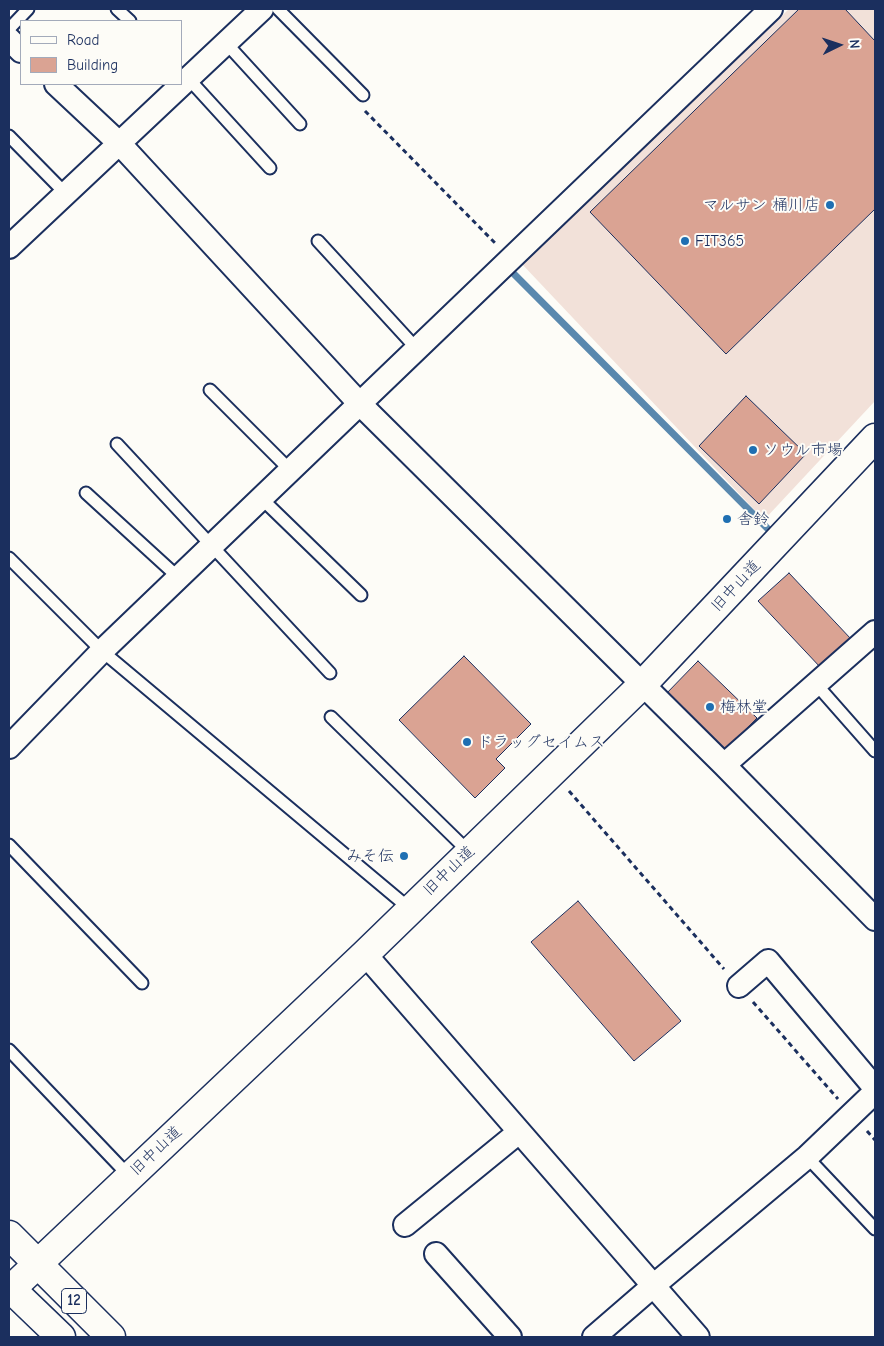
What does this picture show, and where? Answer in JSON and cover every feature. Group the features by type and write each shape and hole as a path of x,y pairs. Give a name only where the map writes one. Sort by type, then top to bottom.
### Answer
{"main road":[{"name":"旧中山道","path":"9,1289 365,954 642,685 875,438"},
{"name":"12","path":"9,1235 112,1337"},
{"name":"12","path":"9,1289 61,1337"}],"street":[{"path":"185,75 226,43 262,9"},
{"path":"9,747 102,652 211,546 771,9"},
{"path":"9,39 20,50"},
{"path":"57,85 120,144 359,403 724,764 875,919"},
{"path":"9,247 120,144 176,85"},
{"path":"724,764 875,632"},
{"path":"365,954 698,1337"},
{"path":"739,986 768,962 875,1088"},
{"path":"594,1337 807,1157 875,1092"},
{"path":"405,1225 519,1132"},
{"path":"436,1254 510,1337"}],"lane":[{"path":"9,29 28,9"},
{"path":"117,9 129,20"},
{"path":"278,9 363,95"},
{"path":"226,43 300,124"},
{"path":"185,75 270,168"},
{"path":"9,136 66,194"},
{"path":"318,241 416,348"},
{"path":"210,390 290,470"},
{"path":"117,444 330,673"},
{"path":"86,493 179,578"},
{"path":"261,498 360,595"},
{"path":"9,558 102,652 410,909"},
{"path":"816,684 875,751"},
{"path":"331,716 469,852"},
{"path":"9,845 142,983"},
{"path":"9,1050 130,1177"},
{"path":"807,1157 875,1229"}],"path":[{"path":"363,95 357,103 510,258"},
{"path":"552,771 851,1114"}],"shaded area":[{"path":"789,9 875,9 875,401 764,520 521,263"}],"building":[{"path":"799,9 845,9 875,41 875,209 726,354 590,212"},
{"name":"ソウル市場","path":"746,396 806,454 759,504 699,446"},
{"path":"789,573 851,639 821,668 758,601"},
{"name":"ドラッグセイムス","path":"464,656 531,724 496,759 505,768 475,798 399,720"},
{"name":"梅林堂","path":"698,661 757,718 722,754 664,696"},
{"path":"578,901 681,1021 634,1061 531,942"}],"waterway":[{"path":"509,269 772,533"}],"place":[{"name":"マルサン 桶川店","path":"830,205"},
{"name":"FIT365","path":"685,241"},
{"name":"ソウル市場","path":"753,450"},
{"name":"舎鈴","path":"727,519"},
{"name":"梅林堂","path":"710,707"},
{"name":"ドラッグセイムス","path":"467,742"},
{"name":"みそ伝","path":"404,856"}]}
